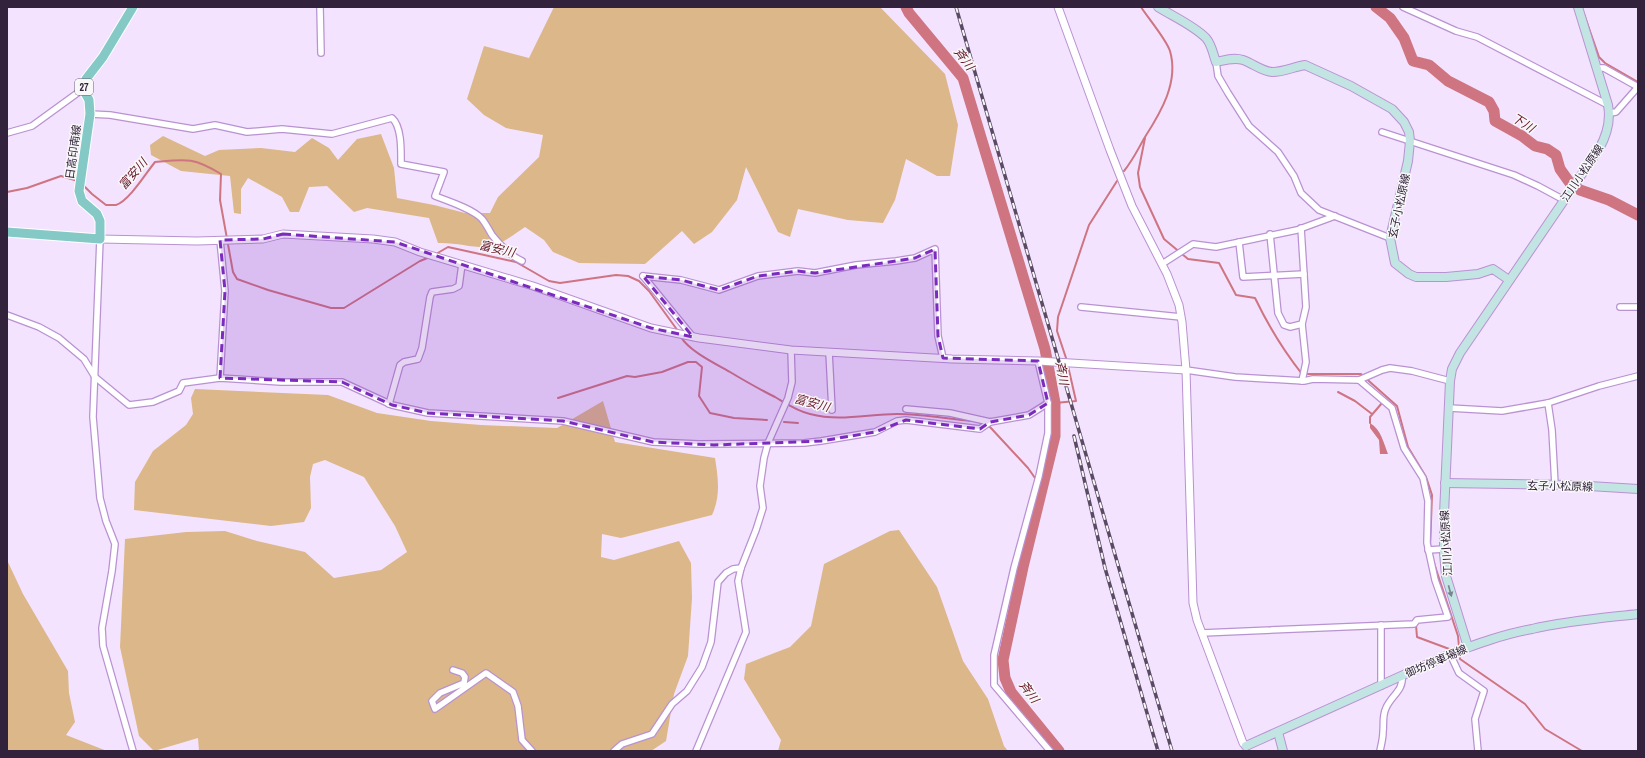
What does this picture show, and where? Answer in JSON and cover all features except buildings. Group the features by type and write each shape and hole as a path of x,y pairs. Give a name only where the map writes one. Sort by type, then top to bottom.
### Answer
{"main road":[{"name":"27","path":"83,89 86,79 103,57 133,7"},
{"path":"1158,7 1188,24 1206,39 1216,62"},
{"name":"江川小松原線","path":"1509,280 1603,141 1608,127 1610,113 1608,104 1578,7"},
{"name":"玄子小松原線","path":"1216,62 1233,59 1242,60 1262,70 1272,72 1287,71 1305,65 1351,86 1392,109 1404,122 1409,132 1410,141 1408,161 1390,238 1395,263 1409,274 1416,277 1446,277 1478,274 1493,270 1509,280"},
{"name":"日高印南線","path":"83,89 89,100 90,114 80,183 82,201 97,214 100,221 100,239"},
{"path":"7,232 100,239"},
{"path":"1445,483 1450,381 1452,368 1460,353 1509,280"},
{"name":"玄子小松原線","path":"1445,483 1555,485 1638,489"},
{"name":"江川小松原線","path":"1445,483 1444,549 1446,576 1468,647"},
{"name":"御坊停車場線","path":"1246,746 1468,647 1508,634 1573,621 1638,614"},
{"path":"1278,732 1283,751"}],"street":[{"path":"320,7 321,53"},
{"path":"1058,7 1132,206 1162,264 1179,304 1186,370 1191,582 1193,603 1202,633 1243,743 1246,746"},
{"path":"1403,7 1456,31 1478,37 1608,104"},
{"path":"1216,62 1218,76 1249,126 1278,152 1294,176 1301,193 1320,210 1390,238"},
{"path":"1598,68 1604,68 1638,87 1616,112 1610,113"},
{"path":"7,133 32,126 83,89"},
{"path":"90,114 110,115 193,129 215,125 246,132 282,130 332,134 392,118 396,122 401,146 400,164 444,172 435,196 468,210 481,218 493,236 516,258 522,261"},
{"path":"1382,132 1514,175 1564,200"},
{"path":"1162,264 1192,244 1216,247 1301,228 1335,216"},
{"path":"1301,228 1306,307 1302,324 1306,362 1302,381"},
{"path":"133,751 103,646 102,628 115,544 106,521 99,490 93,418 100,239 197,242 263,239 284,234 373,239 395,242 420,252 533,286 651,328 695,337 791,350 943,358 1038,361 1186,370 1235,377 1302,381 1313,379 1359,380 1390,368 1412,371 1450,381"},
{"path":"1270,234 1278,313 1284,325 1290,327 1302,324"},
{"path":"220,240 225,291 220,378"},
{"path":"1239,242 1243,277 1304,274"},
{"path":"695,337 643,276 680,280 720,290 758,276 798,271 815,273 856,265 896,261 915,258 934,249 938,336 943,358"},
{"path":"389,404 400,365 404,362 418,358 422,348 432,292 453,289 459,286 462,264"},
{"path":"1081,307 1181,317"},
{"path":"1620,307 1638,307"},
{"path":"7,316 38,327 59,338 84,360 95,377 129,405 153,402 179,391 183,383 220,378 281,382 342,382 389,404 428,413 563,421 653,442 714,445 804,443 875,432 897,421 906,420 980,429 990,422"},
{"path":"696,751 746,632 738,581 741,568 763,508 760,486 768,443 788,398 792,382 791,350"},
{"path":"829,352 832,410"},
{"path":"1038,361 1048,402 1048,433 1039,476 1014,568 994,655 994,685 1050,751"},
{"path":"1449,408 1502,411 1548,403 1599,386 1638,376"},
{"path":"1202,633 1414,624 1417,620 1448,616 1435,580 1428,550 1428,500 1423,478 1404,448 1392,408 1359,380"},
{"path":"906,408 950,413 990,422 1029,415 1048,402"},
{"path":"1548,403 1552,430 1555,485"},
{"path":"1428,550 1444,549"},
{"path":"614,751 622,744 652,734 672,704 687,691 702,667 711,642 718,582 726,573 733,569 741,568"},
{"path":"1381,625 1381,686"},
{"path":"1450,654 1459,673 1484,690 1475,719 1478,751"},
{"path":"453,670 462,673 465,677 464,683 440,693 432,701 434,709 486,673 513,692 518,706 522,740 532,751"},
{"path":"1380,751 1383,733 1383,715 1386,706 1400,688 1403,681 1402,676"}],"highlighted area":[{"path":"283,234 395,242 651,328 693,337 643,276 681,280 719,290 758,276 798,271 815,273 896,261 915,258 935,249 938,336 943,358 1038,361 1048,403 1029,415 990,422 980,429 906,420 875,432 821,441 714,445 653,442 563,421 428,413 392,405 342,382 220,378 225,291 220,240 263,239"}],"shaded area":[{"path":"554,7 880,7 945,74 958,125 950,176 937,176 906,159 895,200 883,223 848,220 798,209 790,237 778,232 746,167 737,200 712,232 694,244 682,231 645,264 579,263 553,252 544,240 525,227 502,242 489,247 438,243 429,218 367,208 354,212 327,186 309,187 299,212 290,212 282,197 248,178 241,189 241,214 234,213 230,176 181,171 151,155 150,145 163,136 205,156 219,150 261,148 295,152 312,138 329,148 338,160 357,139 381,134 394,168 397,198 465,213 490,213 498,197 539,157 543,135 506,128 484,115 467,99 484,46 529,58"},
{"path":"195,389 328,395 377,413 431,421 481,425 557,428 603,401 615,442 715,458 718,479 718,494 712,515 621,538 602,534 601,557 614,560 679,541 691,563 692,598 688,656 674,694 666,741 651,751 199,751 198,738 154,751 139,736 120,647 125,539 186,532 225,531 257,541 305,552 334,578 381,570 407,552 395,526 364,477 325,460 313,464 310,477 311,508 304,522 271,526 134,510 135,482 153,451 186,425 193,414 191,398"},
{"path":"1370,423 1377,429 1388,454 1380,454 1379,440 1370,428"},
{"path":"899,530 937,587 963,661 988,699 1004,746 1008,751 778,751 781,740 744,679 746,664 790,647 811,626 824,564 890,531"},
{"path":"7,560 23,594 68,671 69,693 75,722 66,735 107,751 7,751"}],"waterway":[{"name":"斉川","path":"906,7 909,13 963,78 1045,349 1055,403 1055,436 1023,567 1003,660 1005,678 1011,692 1059,751"},
{"path":"1124,171 1133,159 1162,107 1167,96 1172,74 1172,63 1168,46 1141,7"},
{"name":"下川","path":"1376,7 1390,18 1404,38 1413,61 1429,65 1448,81 1489,102 1494,111 1495,121 1522,136 1535,146 1547,149 1556,155 1560,169 1570,183 1580,190 1609,200 1638,215"},
{"path":"1584,14 1599,57 1605,63 1638,82"},
{"path":"1145,138 1138,173 1140,187 1164,239 1188,259 1219,263 1236,295 1255,298 1276,337 1302,374 1361,374 1397,406 1408,447 1426,477 1432,495 1430,548"},
{"name":"富安川","path":"83,185 106,205 116,205 132,193 155,162 189,160 211,168 221,174 220,200 233,272 237,279 268,290 331,308 344,308 420,261 430,257"},
{"name":"富安川","path":"7,192 27,188 61,176 78,181"},
{"path":"1066,358 1057,331 1058,317 1089,225 1117,181"},
{"name":"富安川","path":"436,254 448,247 516,262 549,281 560,283 616,275 628,276 639,281 649,291 678,331"},
{"name":"富安川","path":"681,337 690,347 703,357 805,413 843,418 886,414 907,414 973,421"},
{"path":"558,398 627,376 635,377 662,372 688,362 696,362 702,367 699,396 710,413 734,418 767,420"},
{"path":"1055,403 1076,401 1068,366"},
{"path":"1338,392 1355,401 1372,414"},
{"path":"1370,423 1370,417 1382,403"},
{"name":"富安川","path":"977,421 990,427 1028,468 1042,488"},
{"path":"784,422 798,423"},
{"path":"1433,560 1458,636 1459,647"},
{"path":"1416,625 1417,637 1452,650"},
{"path":"1460,652 1460,659 1525,704 1545,729 1582,751"}],"railway":[{"path":"956,7 1172,751"},
{"path":"1074,436 1105,568 1158,751"}]}
